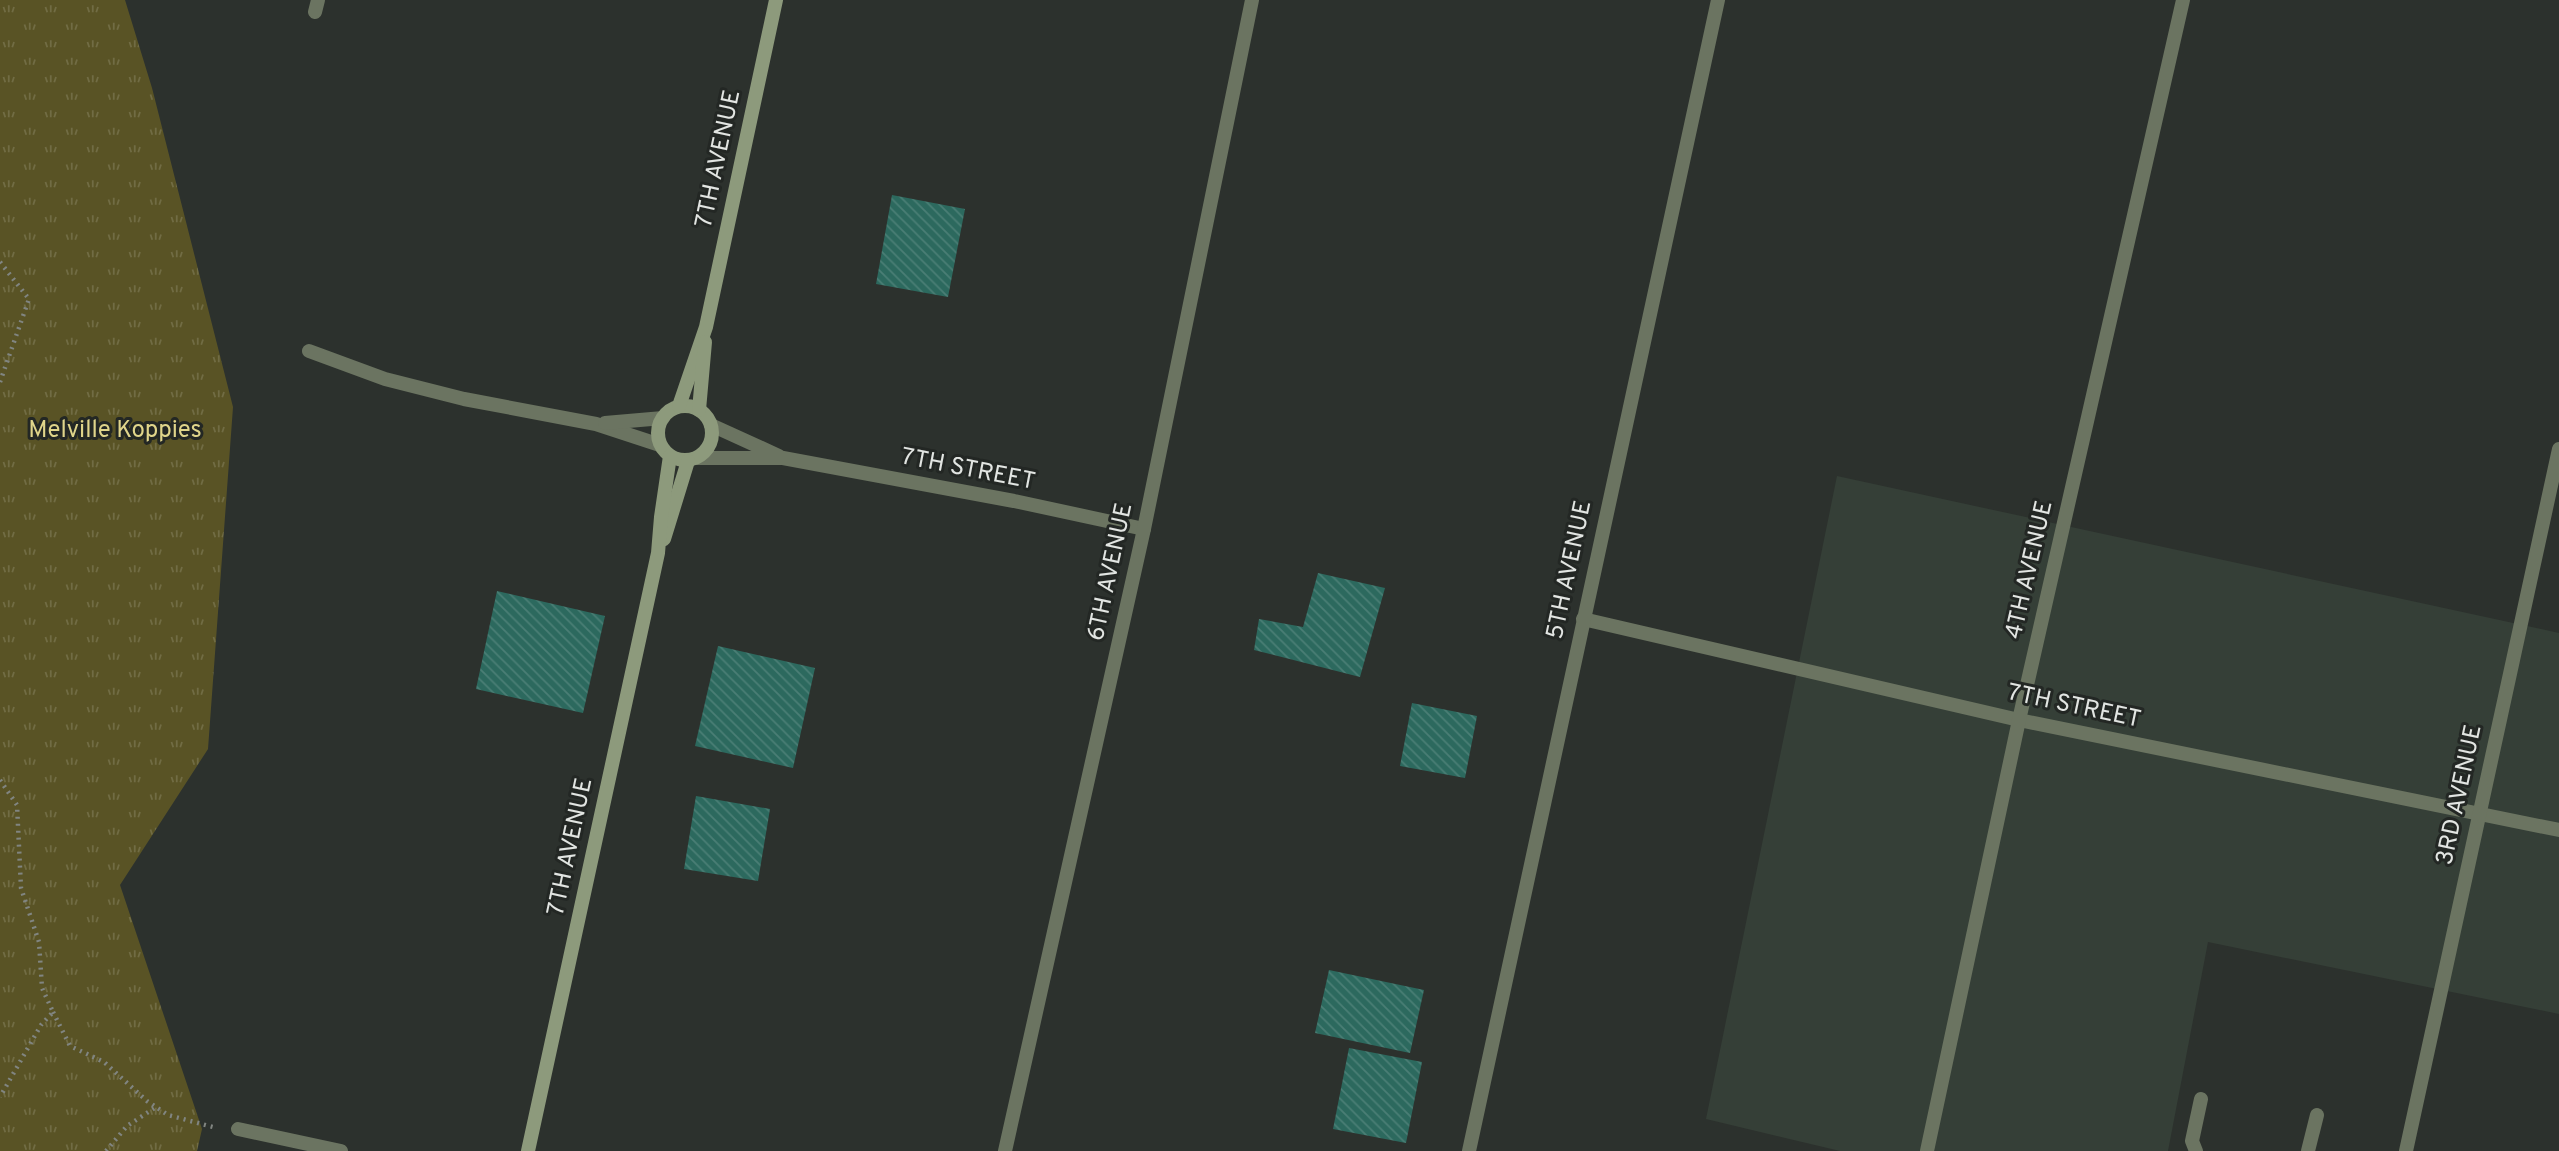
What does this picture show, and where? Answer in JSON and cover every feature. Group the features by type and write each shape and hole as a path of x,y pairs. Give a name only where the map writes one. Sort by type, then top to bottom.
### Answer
{"street":[{"name":"7TH AVENUE","path":"680,406 706,327 776,0"},
{"name":"6TH AVENUE","path":"1005,1151 1144,529 1252,0"},
{"name":"5TH AVENUE","path":"1469,1151 1718,0"},
{"name":"4TH AVENUE","path":"1927,1151 2019,720 2183,0"},
{"name":"7TH AVENUE","path":"699,410 705,371 706,327"},
{"path":"309,351 385,379 464,399 596,424 665,451 693,459 705,452 710,444 711,425 707,417 690,406 670,410 659,426 665,451"},
{"path":"596,424 663,418"},
{"name":"7TH STREET","path":"711,425 783,458"},
{"name":"3RD AVENUE","path":"2406,1151 2559,449"},
{"name":"7TH AVENUE","path":"528,1151 658,553 665,451"},
{"name":"7TH STREET","path":"693,459 783,458 1014,500 1144,529"},
{"name":"7TH AVENUE","path":"658,553 693,459"},
{"name":"7TH STREET","path":"1583,619 2019,720 2559,830"},
{"path":"2196,1151 2192,1141 2201,1099"},
{"path":"2308,1151 2317,1115"},
{"path":"238,1129 341,1151"}],"path":[{"path":"0,262 29,299 0,382"},
{"path":"0,780 17,805 21,888 40,942 42,988 70,1046 104,1062 168,1115 214,1127 238,1129"},
{"path":"0,1097 41,1025 53,1012"},
{"path":"106,1151 127,1126 156,1107"}],"shaded area":[{"path":"1837,476 2559,633 2559,1014 2208,942 2168,1151 1840,1151 1706,1119"}],"green space":[{"name":"Melville Koppies","path":"0,0 125,0 152,88 233,407 208,749 120,885 202,1129 197,1151 0,1151"}],"building":[{"path":"892,195 965,209 948,297 876,284"},
{"path":"1318,573 1385,588 1360,677 1254,650 1259,619 1303,627"},
{"path":"497,591 605,616 583,713 476,689"},
{"path":"718,646 815,668 793,768 695,746"},
{"path":"1412,703 1477,716 1465,778 1400,766"},
{"path":"696,796 770,809 758,881 684,869"},
{"path":"1329,970 1424,990 1410,1053 1315,1033"},
{"path":"1349,1048 1422,1062 1406,1143 1333,1129"}]}
